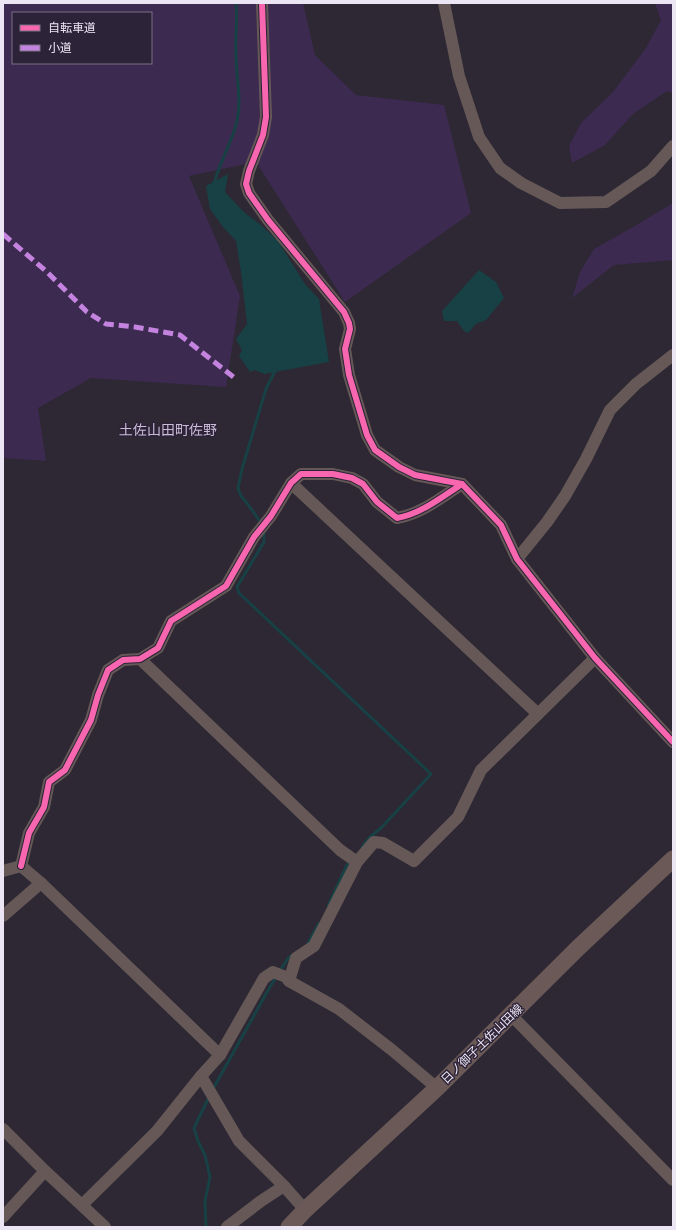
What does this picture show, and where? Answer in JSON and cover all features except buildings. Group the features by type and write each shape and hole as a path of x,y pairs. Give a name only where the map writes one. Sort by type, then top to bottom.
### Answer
{"main road":[{"name":"日ノ御子土佐山田線","path":"292,1226 306,1210 437,1088 579,947 673,858"}],"street":[{"path":"262,3 266,117 262,135 246,184 249,193 268,220 344,312 350,329 344,349 349,376 368,435 375,450 414,476 462,484 501,524 517,559 595,658 673,742"},
{"path":"444,3 459,76 479,137 500,168 521,183 560,203 606,202 650,171 673,146"},
{"path":"517,559 547,522 565,496 586,459 610,410 636,384 673,355"},
{"path":"21,866 29,833 44,807 49,782 65,770 91,720 98,695 108,670 123,660 140,659 158,648 171,621 226,586 254,537 271,516 291,483 301,474 333,474 352,478 363,484 377,502 397,518 408,516 422,510 462,484"},
{"path":"291,483 538,714"},
{"path":"288,979 296,958 314,946 357,862 374,842 383,843 414,861 458,817 481,770 595,658"},
{"path":"140,659 340,850 357,862"},
{"path":"3,871 21,866"},
{"path":"21,866 41,883 220,1055"},
{"path":"3,916 41,883"},
{"path":"82,1205 157,1131 201,1076 220,1055 264,978 273,972 288,979 339,1009 392,1050 437,1088"},
{"path":"511,1015 673,1180"},
{"path":"201,1076 239,1141 306,1210"},
{"path":"3,1129 105,1227"},
{"path":"3,1217 45,1171"},
{"path":"227,1227 261,1201 284,1186"}],"shaded area":[{"path":"3,3 303,3 315,55 356,95 444,105 471,213 345,302 256,162 189,176 240,296 226,387 91,378 38,408 46,461 3,458"},
{"path":"655,3 673,3 673,93 667,91 633,114 605,145 572,163 569,146 581,123 613,92 646,48 661,20"},
{"path":"228,174 225,192 244,212 278,241 305,284 319,299 329,362 264,374 255,370 250,372 239,356 242,350 236,339 247,324 236,241 223,227 210,209 206,186"},
{"path":"673,203 673,260 614,265 572,298 580,272 594,249"},
{"path":"479,270 496,282 504,298 486,320 476,324 468,333 464,331 457,321 444,321 442,311"}],"waterway":[{"path":"214,184 235,129 238,113 239,96 236,63 236,3"},
{"path":"261,524 241,496 238,488 242,469 266,389 276,369"},
{"path":"264,531 264,542 237,587 239,593 431,774 362,847"},
{"path":"328,906 347,865 351,861"},
{"path":"307,945 319,923"},
{"path":"279,972 289,957 293,955"},
{"path":"213,1089 276,977"},
{"path":"206,1227 205,1201 210,1177 205,1155 198,1141 194,1128 209,1097"}],"marked path":[{"path":"3,234 47,272 87,312 106,324 135,327 180,335 236,379"}],"cycle path":[{"path":"262,3 266,117 263,135 249,171 246,184 249,193 268,220 344,312 350,329 345,349 349,375 367,435 375,450 399,467 415,475 462,484 501,525 517,559 595,658 673,742"},
{"path":"21,866 29,833 44,807 49,782 65,770 91,720 98,695 108,670 123,660 140,659 158,648 171,621 226,586 254,537 271,516 291,483 301,474 333,474 352,478 363,484 377,502 397,518 423,509 462,484"}],"district":[{"name":"土佐山田町佐野","path":"168,430"}]}
